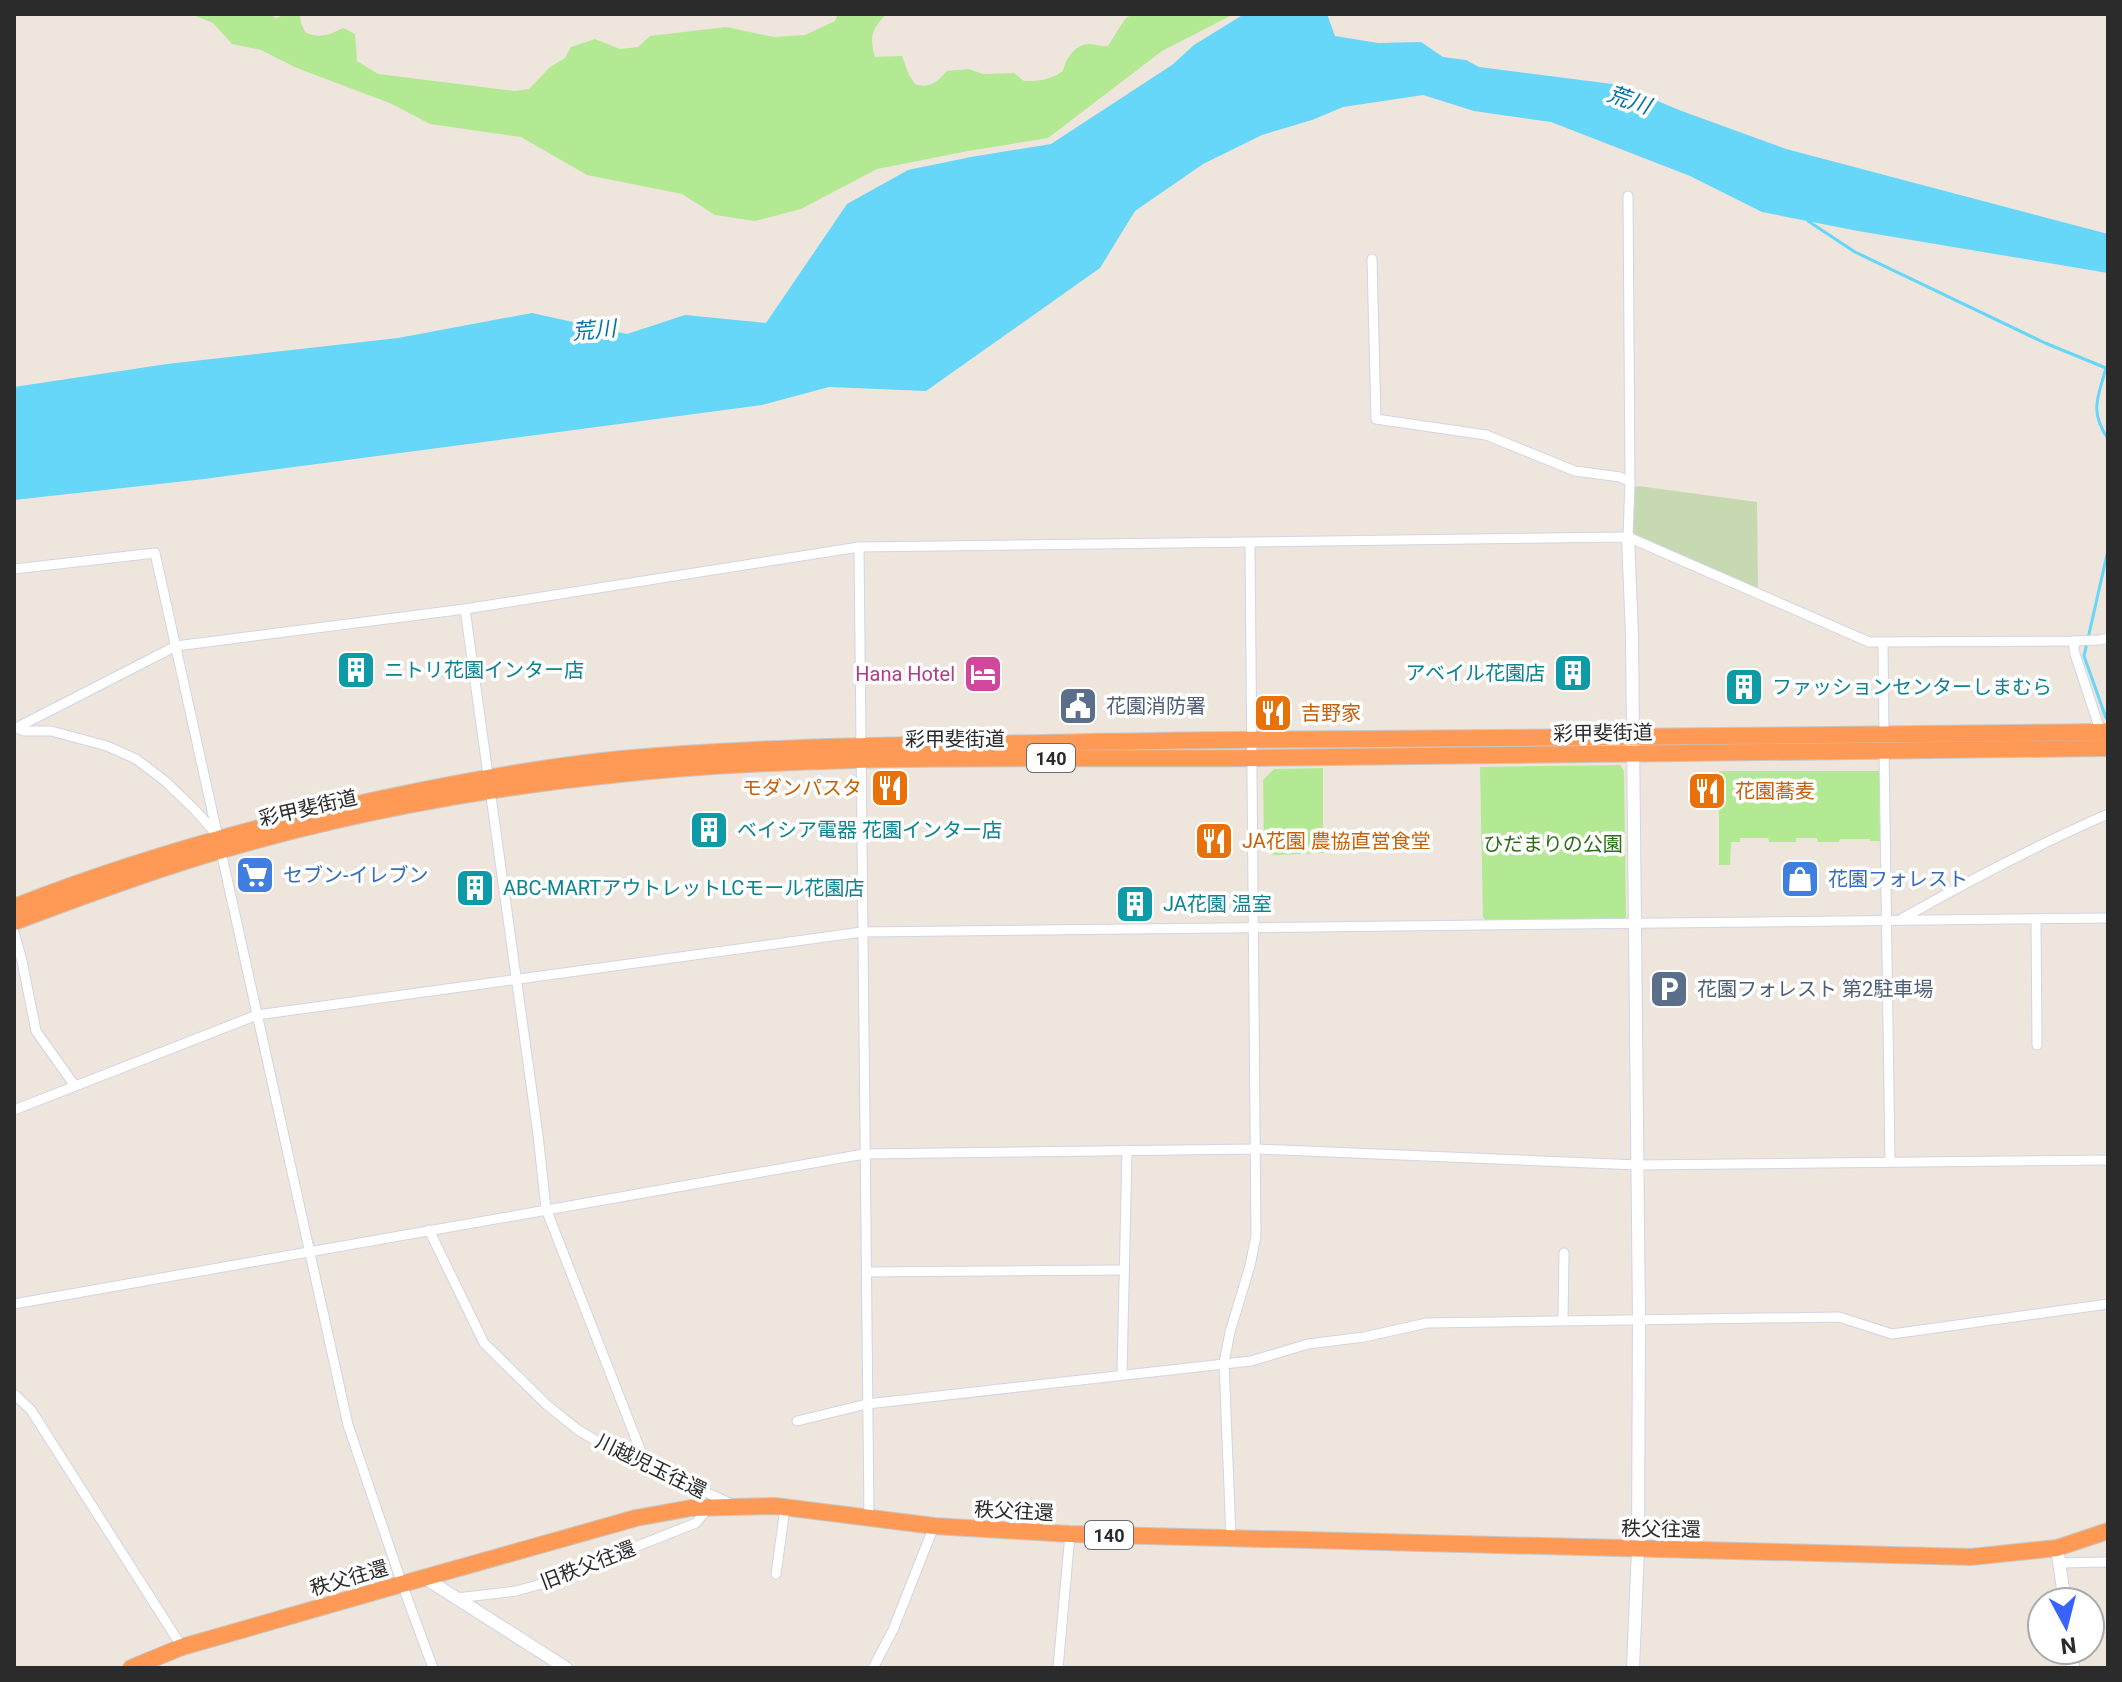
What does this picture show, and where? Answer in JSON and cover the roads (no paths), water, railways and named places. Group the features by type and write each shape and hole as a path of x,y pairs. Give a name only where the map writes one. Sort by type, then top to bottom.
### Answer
{"highway":[{"name":"彩甲斐街道","path":"1884,743 2104,732"},
{"name":"彩甲斐街道","path":"14,907 123,868 488,784 861,753 1252,739 1633,745 1884,743 2108,749"},
{"name":"彩甲斐街道","path":"861,753 1252,758 1633,745"},
{"name":"彩甲斐街道","path":"14,922 220,844"},
{"name":"秩父往還","path":"131,1668 182,1647 402,1584 636,1518 691,1508 785,1508 934,1526 1070,1534 1971,1557 2059,1556 2108,1531"}],"street":[{"path":"1628,196 1628,537 1636,924 1639,1319 1638,1549 1633,1668"},
{"path":"1372,259 1376,419 1486,435 1575,471 1620,477 1630,482"},
{"path":"14,728 176,646 465,609 859,547 1628,537 1869,642 2083,641 2108,638"},
{"path":"1231,1538 1224,1363 1256,1236 1250,543"},
{"path":"859,547 869,1520"},
{"path":"14,569 155,553 348,1425 433,1668"},
{"path":"465,609 546,1209 647,1467"},
{"path":"2083,641 2074,651 2108,749"},
{"path":"1883,643 1890,1162"},
{"path":"14,728 51,731 107,746 136,759 196,811 220,844"},
{"path":"1900,920 2043,842 2108,814"},
{"path":"14,1110 257,1015 862,932 2108,918"},
{"path":"2036,919 2037,1045"},
{"path":"14,932 36,1031 75,1086"},
{"path":"14,1304 864,1154 1257,1149 1638,1165 2108,1160"},
{"path":"1122,1374 1127,1151"},
{"name":"川越児玉往還","path":"429,1230 484,1343 547,1405 578,1430 612,1450 737,1507"},
{"path":"1563,1320 1564,1253"},
{"path":"866,1272 1124,1270"},
{"path":"797,1421 867,1404 1251,1361 1308,1344 1364,1337 1427,1323 1839,1317 1892,1334 2108,1304"},
{"path":"14,1394 31,1410 182,1647"},
{"name":"旧秩父往還","path":"457,1598 516,1591 541,1584 696,1523 709,1507"},
{"path":"776,1574 785,1508"},
{"path":"873,1668 893,1630 934,1526"},
{"path":"1058,1668 1070,1534"},
{"path":"2063,1586 2059,1556 2108,1562"},
{"path":"425,1578 566,1668"}],"water":[{"name":"荒川","path":"1327,14 1335,36 1378,43 1421,42 1443,57 1466,60 1479,67 1620,85 1786,149 2108,234 2108,273 1762,212 1690,176 1551,122 1474,111 1423,95 1343,107 1262,135 1203,164 1135,211 1100,268 926,391 829,387 762,405 204,479 14,500 14,387 167,364 398,338 532,313 627,334 685,315 766,323 847,204 908,170 1051,144 1172,65 1194,45 1241,16"}],"waterway":[{"path":"1808,221 1855,252 2045,343 2106,368 2097,412 2108,439"},
{"path":"2106,718 2084,656 2108,550"}],"place":[{"name":"ニトリ花園インター店","path":"356,670"},
{"name":"アベイル花園店","path":"1573,673"},
{"name":"Hana Hotel","path":"983,674"},
{"name":"ファッションセンターしまむら","path":"1744,687"},
{"name":"花園消防署","path":"1078,706"},
{"name":"吉野家","path":"1273,713"},
{"name":"モダンパスタ","path":"890,788"},
{"name":"花園蕎麦","path":"1707,791"},
{"name":"ベイシア電器 花園インター店","path":"709,830"},
{"name":"JA花園 農協直営食堂","path":"1214,841"},
{"name":"セブン-イレブン","path":"255,875"},
{"name":"花園フォレスト","path":"1800,879"},
{"name":"ABC-MARTアウトレットLCモール花園店","path":"475,888"},
{"name":"JA花園 温室","path":"1135,904"},
{"name":"花園フォレスト 第2駐車場","path":"1669,989"}],"park label":[{"name":"ひだまりの公園","path":"1553,844"}]}
